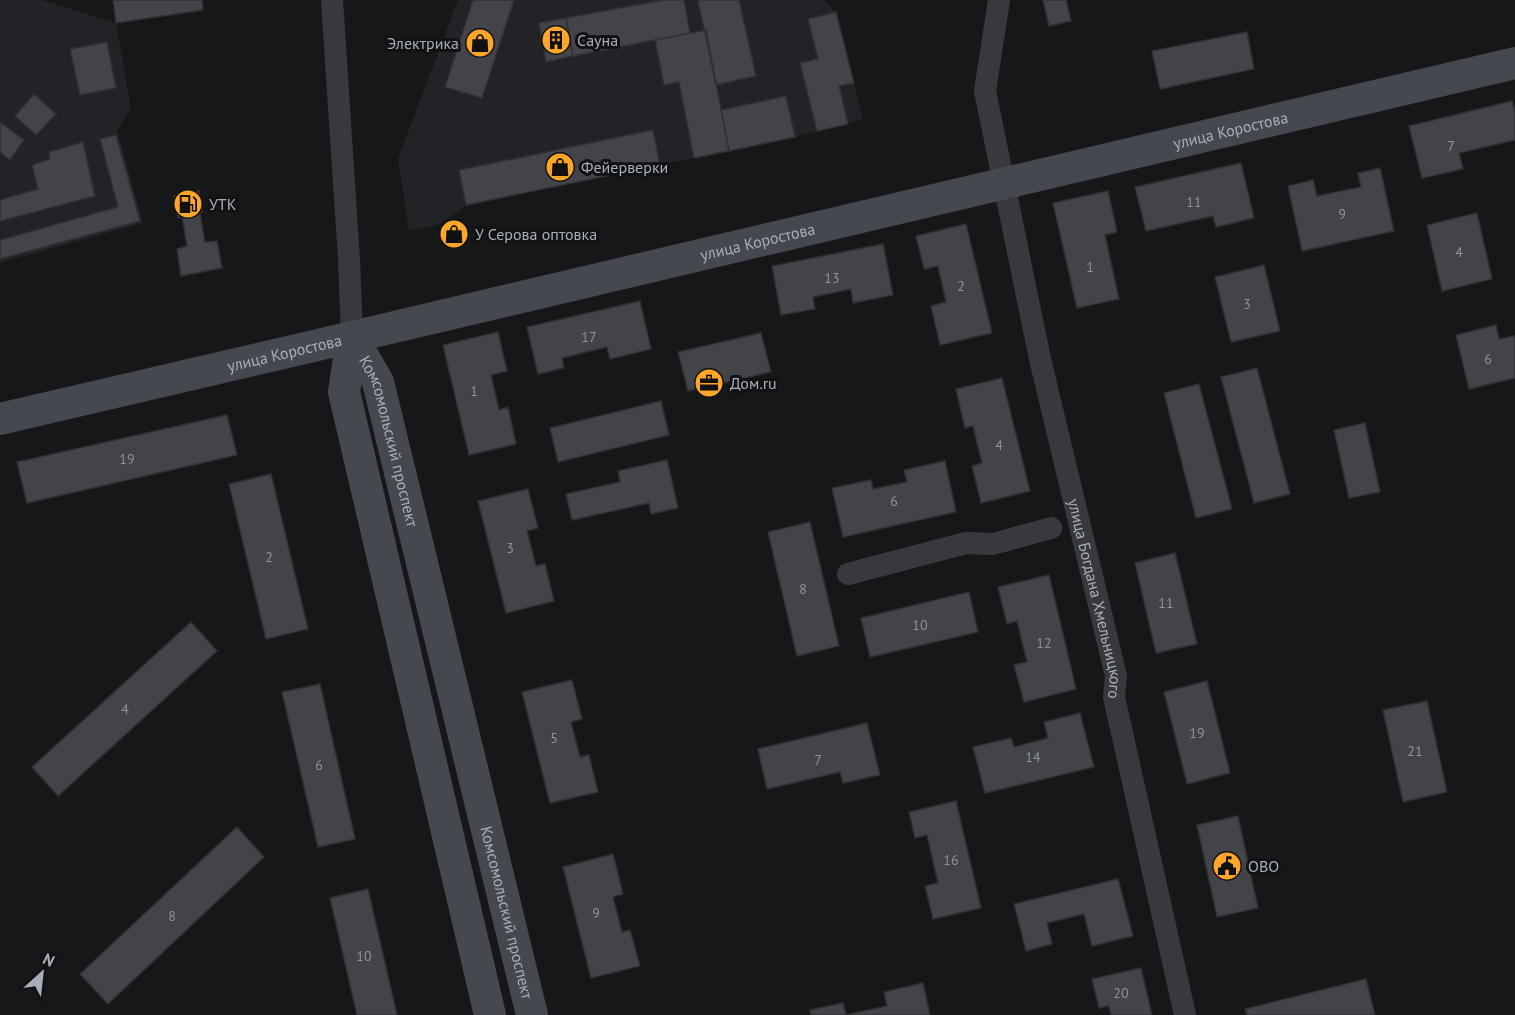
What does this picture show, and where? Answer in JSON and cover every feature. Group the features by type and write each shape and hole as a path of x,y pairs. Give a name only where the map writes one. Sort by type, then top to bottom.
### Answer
{"main road":[{"name":"улица Коростова","path":"0,419 1515,63"},
{"name":"Комсомольский проспект","path":"352,338 344,392 490,1015"},
{"name":"Комсомольский проспект","path":"352,338 378,381 532,1015"}],"street":[{"path":"332,0 350,259 352,338"},
{"name":"улица Богдана Хмельницкого","path":"999,0 985,91 1040,359 1116,676 1114,697 1185,1015"},
{"path":"848,574 966,543 993,544 1051,528"}],"shaded area":[{"path":"0,0 42,0 116,23 131,109 117,130 143,223 0,263"},
{"path":"458,0 823,0 836,12 863,119 795,137 467,205 437,225 409,231 398,159"}],"building":[{"path":"113,0 202,0 203,10 116,23"},
{"name":"Электрика","path":"473,0 514,0 482,98 445,87"},
{"path":"663,0 684,0 690,33 573,56 566,18"},
{"path":"698,0 739,0 756,76 716,85"},
{"path":"1043,0 1066,0 1071,21 1049,26"},
{"path":"836,12 854,83 839,86 848,124 817,131 800,63 818,59 808,19"},
{"name":"Сауна","path":"566,18 573,56 546,62 539,23"},
{"path":"706,30 729,151 694,158 679,82 664,85 655,40"},
{"path":"1247,32 1254,69 1160,89 1152,51"},
{"path":"107,42 116,88 80,95 70,49"},
{"path":"34,94 56,114 36,135 15,116"},
{"path":"786,96 795,137 729,151 721,110"},
{"path":"1512,101 1515,113 1515,140 1459,153 1463,169 1422,178 1409,126"},
{"path":"0,122 24,140 10,160 0,152"},
{"name":"Фейерверки","path":"653,130 660,165 466,205 459,170"},
{"path":"116,135 140,221 0,259 0,240 118,207 100,139"},
{"path":"83,142 95,196 0,221 0,200 38,189 32,165 50,159 49,152"},
{"path":"1241,163 1254,218 1216,227 1213,216 1146,231 1135,187"},
{"path":"1380,168 1394,231 1302,251 1288,186 1313,180 1317,196 1361,187 1358,173"},
{"name":"УТК","path":"199,191 202,212 178,217 174,196"},
{"path":"1108,191 1117,232 1105,235 1119,299 1077,308 1053,203"},
{"path":"200,213 205,242 217,241 222,268 181,276 177,249 187,246 182,216"},
{"path":"1477,213 1492,279 1442,291 1427,225"},
{"path":"966,224 992,333 940,345 931,306 946,302 938,266 924,269 916,236"},
{"path":"883,244 893,295 853,303 851,289 813,297 815,309 781,315 772,266"},
{"path":"1264,265 1280,331 1231,342 1215,277"},
{"path":"640,301 651,349 610,359 607,347 562,358 564,368 538,374 527,327"},
{"path":"1496,325 1499,339 1515,336 1515,378 1469,389 1456,335"},
{"path":"498,332 507,371 491,375 499,410 508,407 516,444 469,455 443,345"},
{"path":"761,333 771,372 688,391 678,352"},
{"path":"1257,368 1290,494 1254,503 1221,377"},
{"path":"1002,378 1030,491 981,503 972,466 982,463 973,426 965,428 956,389"},
{"path":"1199,384 1232,509 1196,518 1164,393"},
{"path":"661,401 669,435 558,462 550,428"},
{"path":"227,415 237,455 27,503 17,462"},
{"path":"1365,423 1380,492 1349,498 1334,430"},
{"path":"667,460 678,508 651,514 649,503 572,520 566,494 620,482 618,471"},
{"path":"945,461 956,512 843,537 832,488 871,480 873,489 907,482 904,470"},
{"path":"271,474 308,629 266,639 229,484"},
{"path":"528,489 538,528 527,531 536,566 545,564 554,601 506,613 478,501"},
{"path":"810,522 839,646 797,656 768,532"},
{"path":"1175,553 1197,644 1156,653 1135,563"},
{"path":"1049,575 1076,689 1024,702 1014,665 1027,662 1017,621 1007,624 998,587"},
{"path":"969,592 978,632 870,657 861,618"},
{"path":"191,622 217,651 58,796 32,767"},
{"path":"572,680 582,719 571,722 580,757 589,755 598,792 550,803 522,692"},
{"path":"1207,681 1230,773 1187,784 1164,692"},
{"path":"320,684 355,839 318,847 282,692"},
{"path":"1427,701 1447,792 1403,802 1383,710"},
{"path":"1080,713 1094,767 985,793 973,747 1011,738 1014,747 1048,738 1044,722"},
{"path":"867,723 880,775 843,783 840,772 767,789 758,749"},
{"path":"956,801 981,908 933,919 925,886 938,883 927,835 915,838 909,812"},
{"name":"ОВО","path":"1238,816 1258,908 1217,917 1197,825"},
{"path":"237,827 264,857 108,1004 80,974"},
{"path":"613,854 623,894 613,897 622,932 630,930 640,966 591,978 563,867"},
{"path":"1118,879 1133,936 1092,946 1084,914 1047,923 1052,944 1026,951 1014,904"},
{"path":"368,889 397,1015 357,1015 330,898"},
{"path":"1141,968 1152,1015 1111,1015 1109,1006 1099,1008 1092,979"},
{"path":"1366,979 1375,1015 1247,1015 1245,1009"},
{"path":"923,983 930,1015 846,1015 887,1006 884,992"},
{"path":"843,1003 846,1015 811,1015 810,1010"}],"place":[{"name":"Сауна","path":"556,40"},
{"name":"Электрика","path":"480,43"},
{"name":"Фейерверки","path":"560,167"},
{"name":"УТК","path":"188,204"},
{"name":"У Серова оптовка","path":"454,234"},
{"name":"Дом.ru","path":"709,383"},
{"name":"ОВО","path":"1227,866"}]}
